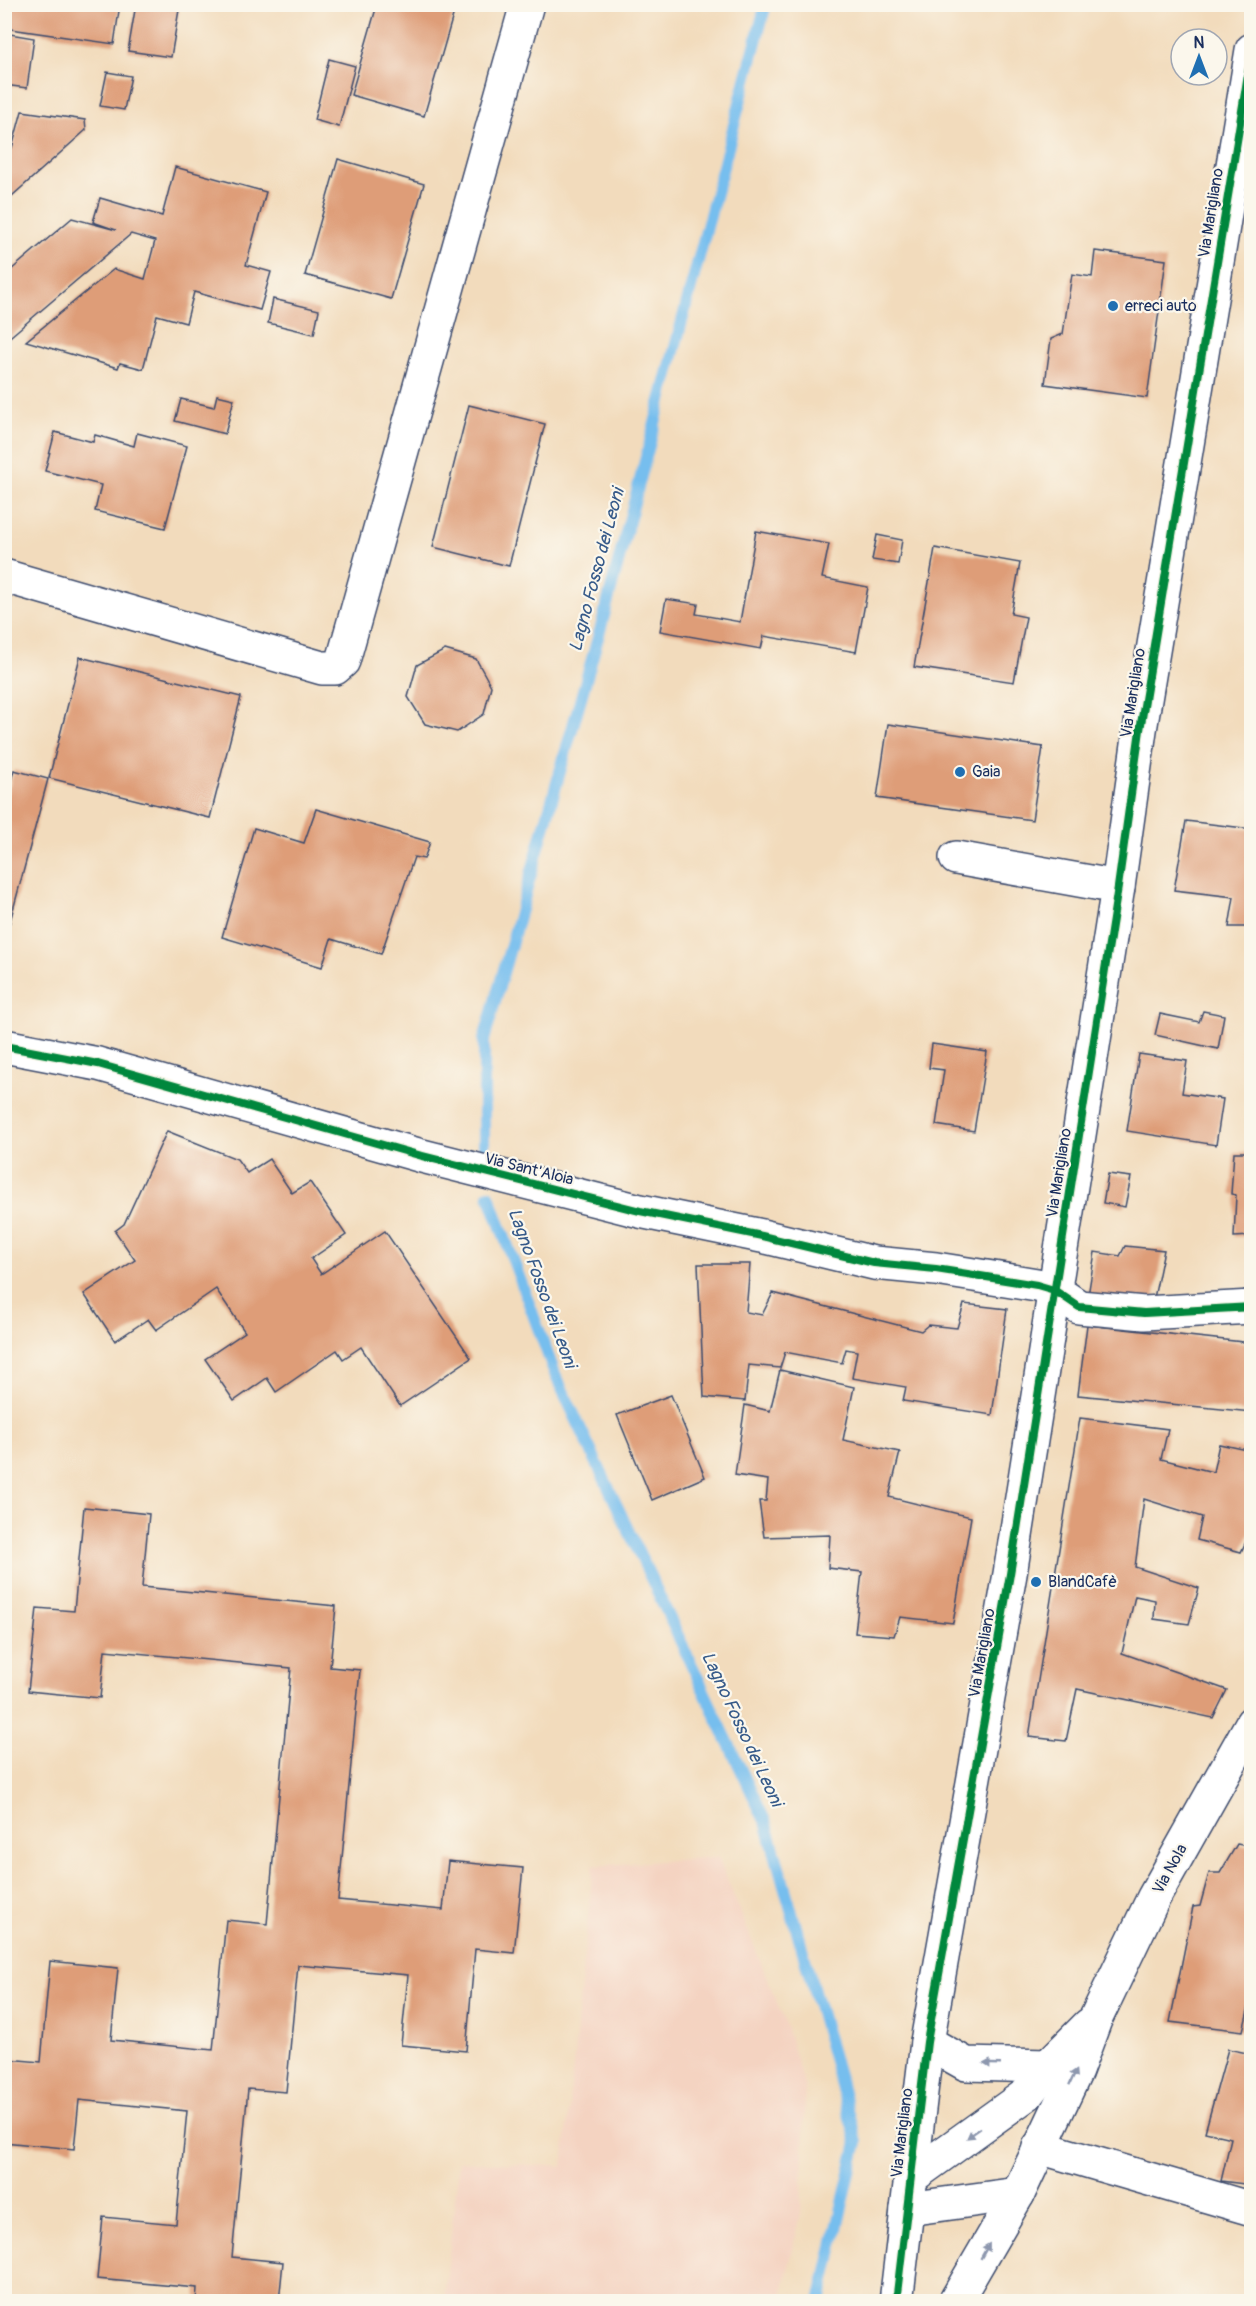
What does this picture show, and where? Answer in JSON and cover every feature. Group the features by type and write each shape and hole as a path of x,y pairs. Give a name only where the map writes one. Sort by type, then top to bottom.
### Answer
{"street":[{"path":"4,576 322,668 335,668 343,661 526,4"},
{"name":"Via Marigliano","path":"896,2301 927,2042 1010,1574 1118,887 1149,673 1251,50"},
{"path":"956,858 1118,887"},
{"name":"Via Sant'Aloia","path":"4,1046 99,1064 422,1156 640,1211 762,1236 874,1263 947,1270 1054,1290"},
{"path":"1054,1290 1079,1307 1144,1313 1251,1307"},
{"name":"Via Nola","path":"955,2301 1018,2194 1076,2072 1095,2020 1154,1897 1251,1723"},
{"name":"Via Nola","path":"908,2193 1028,2094 1048,2066 1095,2020"},
{"path":"927,2042 966,2064 1048,2066"},
{"path":"1040,2147 1251,2209"},
{"path":"908,2193 1018,2194"}],"shaded area":[{"path":"718,1857 784,2020 805,2088 801,2214 781,2301 444,2301 459,2161 563,2167 593,1866"}],"building":[{"path":"4,4 120,4 114,44 4,28"},
{"path":"136,4 180,4 171,57 128,51"},
{"path":"377,5 456,5 424,116 351,95"},
{"path":"4,33 34,38 27,88 4,85"},
{"path":"329,59 355,66 339,127 314,120"},
{"path":"107,72 131,76 124,110 100,106"},
{"path":"22,111 85,120 86,130 4,203 4,147 12,148"},
{"path":"338,159 424,184 391,299 305,275"},
{"path":"175,167 266,192 246,265 271,272 260,310 194,292 186,323 157,315 143,369 120,363 118,368 26,341 114,269 145,279 155,241 131,234 4,342 4,276 72,218 116,230 93,222 100,198 162,216"},
{"name":"erreci auto","path":"1095,251 1166,260 1147,398 1045,384 1051,339 1063,334 1072,274 1092,277"},
{"path":"273,299 319,310 314,334 268,323"},
{"path":"217,395 234,399 225,434 175,421 181,399 214,407"},
{"path":"469,405 545,424 509,566 433,547"},
{"path":"55,432 93,442 95,435 134,446 137,433 187,446 165,528 95,511 101,485 45,471"},
{"path":"756,531 829,544 822,578 868,587 856,652 764,636 761,649 660,631 666,599 698,604 696,614 740,622"},
{"path":"877,535 902,540 898,564 872,560"},
{"path":"935,548 1020,563 1011,614 1026,617 1014,682 914,667"},
{"path":"445,650 476,659 491,686 484,714 457,732 425,724 408,697 417,665"},
{"path":"80,657 241,697 210,818 49,778"},
{"name":"Gaia","path":"888,724 1043,747 1032,820 877,798"},
{"path":"14,770 48,779 5,940 4,805"},
{"path":"316,809 430,842 424,859 414,857 381,954 331,939 322,967 222,937 254,828 304,843"},
{"path":"1186,821 1252,829 1252,927 1229,927 1234,897 1174,890"},
{"path":"1203,1011 1224,1015 1218,1049 1155,1035 1160,1014 1199,1022"},
{"path":"932,1044 987,1052 974,1131 936,1125 944,1070 929,1068"},
{"path":"1139,1054 1187,1061 1182,1093 1223,1099 1216,1145 1127,1131"},
{"path":"167,1131 237,1159 247,1173 269,1159 292,1193 310,1182 346,1235 311,1259 321,1274 385,1231 471,1358 400,1406 361,1347 343,1359 337,1350 276,1392 267,1378 234,1401 205,1359 245,1332 216,1289 156,1330 148,1319 115,1341 84,1294 135,1260 115,1231 124,1224"},
{"path":"1234,1152 1252,1152 1252,1236 1234,1237 1236,1195 1231,1194"},
{"path":"1108,1174 1131,1177 1125,1207 1103,1203"},
{"path":"1125,1246 1164,1250 1153,1303 1088,1296 1095,1252 1120,1256"},
{"path":"698,1264 750,1264 746,1312 762,1315 773,1293 921,1331 928,1325 957,1328 964,1304 1007,1309 992,1415 903,1401 906,1387 852,1378 857,1351 846,1349 842,1363 785,1352 780,1368 749,1365 745,1401 704,1397"},
{"path":"1087,1325 1252,1343 1252,1412 1078,1395"},
{"path":"780,1370 854,1387 843,1440 900,1452 889,1497 971,1517 953,1623 900,1617 894,1636 855,1633 862,1572 828,1568 830,1535 764,1537 759,1501 766,1501 768,1480 735,1475 745,1405 770,1411"},
{"path":"671,1395 705,1477 652,1500 617,1415"},
{"path":"1080,1418 1168,1429 1161,1459 1213,1472 1219,1444 1252,1451 1252,1529 1241,1552 1197,1540 1202,1517 1144,1499 1135,1567 1199,1588 1189,1624 1154,1619 1155,1600 1135,1596 1122,1653 1227,1690 1213,1718 1077,1689 1066,1741 1029,1737"},
{"path":"84,1507 149,1514 142,1587 336,1606 330,1667 360,1670 338,1900 443,1910 448,1861 523,1868 514,1953 475,1949 466,2051 401,2045 408,1975 298,1965 286,2092 248,2089 232,2257 283,2262 279,2302 196,2302 197,2288 97,2279 103,2217 176,2224 187,2111 79,2100 74,2149 4,2142 4,2095 8,2059 41,2062 50,1961 118,1968 111,2040 213,2050 226,1920 267,1924 291,1668 105,1650 100,1698 28,1691 37,1608 74,1611"},
{"path":"1237,1844 1252,1847 1252,1994 1243,2031 1170,2022 1193,1907 1200,1906 1209,1873 1220,1873"},
{"path":"1228,2049 1252,2054 1252,2185 1221,2181 1231,2138 1205,2132"}],"waterway":[{"name":"Lagno Fosso dei Leoni","path":"484,1148 484,1040 601,627 766,4"},
{"name":"Lagno Fosso dei Leoni","path":"489,1195 555,1374 767,1825 857,2142 820,2302"}],"cycle path":[{"path":"896,2302 927,2042 1010,1574 1118,887 1140,730 1252,50"},
{"path":"4,1046 98,1064 422,1156 640,1211 762,1236 874,1263 936,1269 1037,1285 1054,1290 1079,1307 1144,1313 1252,1307"}],"place":[{"name":"erreci auto","path":"1113,306"},
{"name":"Gaia","path":"960,772"},
{"name":"BlandCafè","path":"1036,1582"}]}
